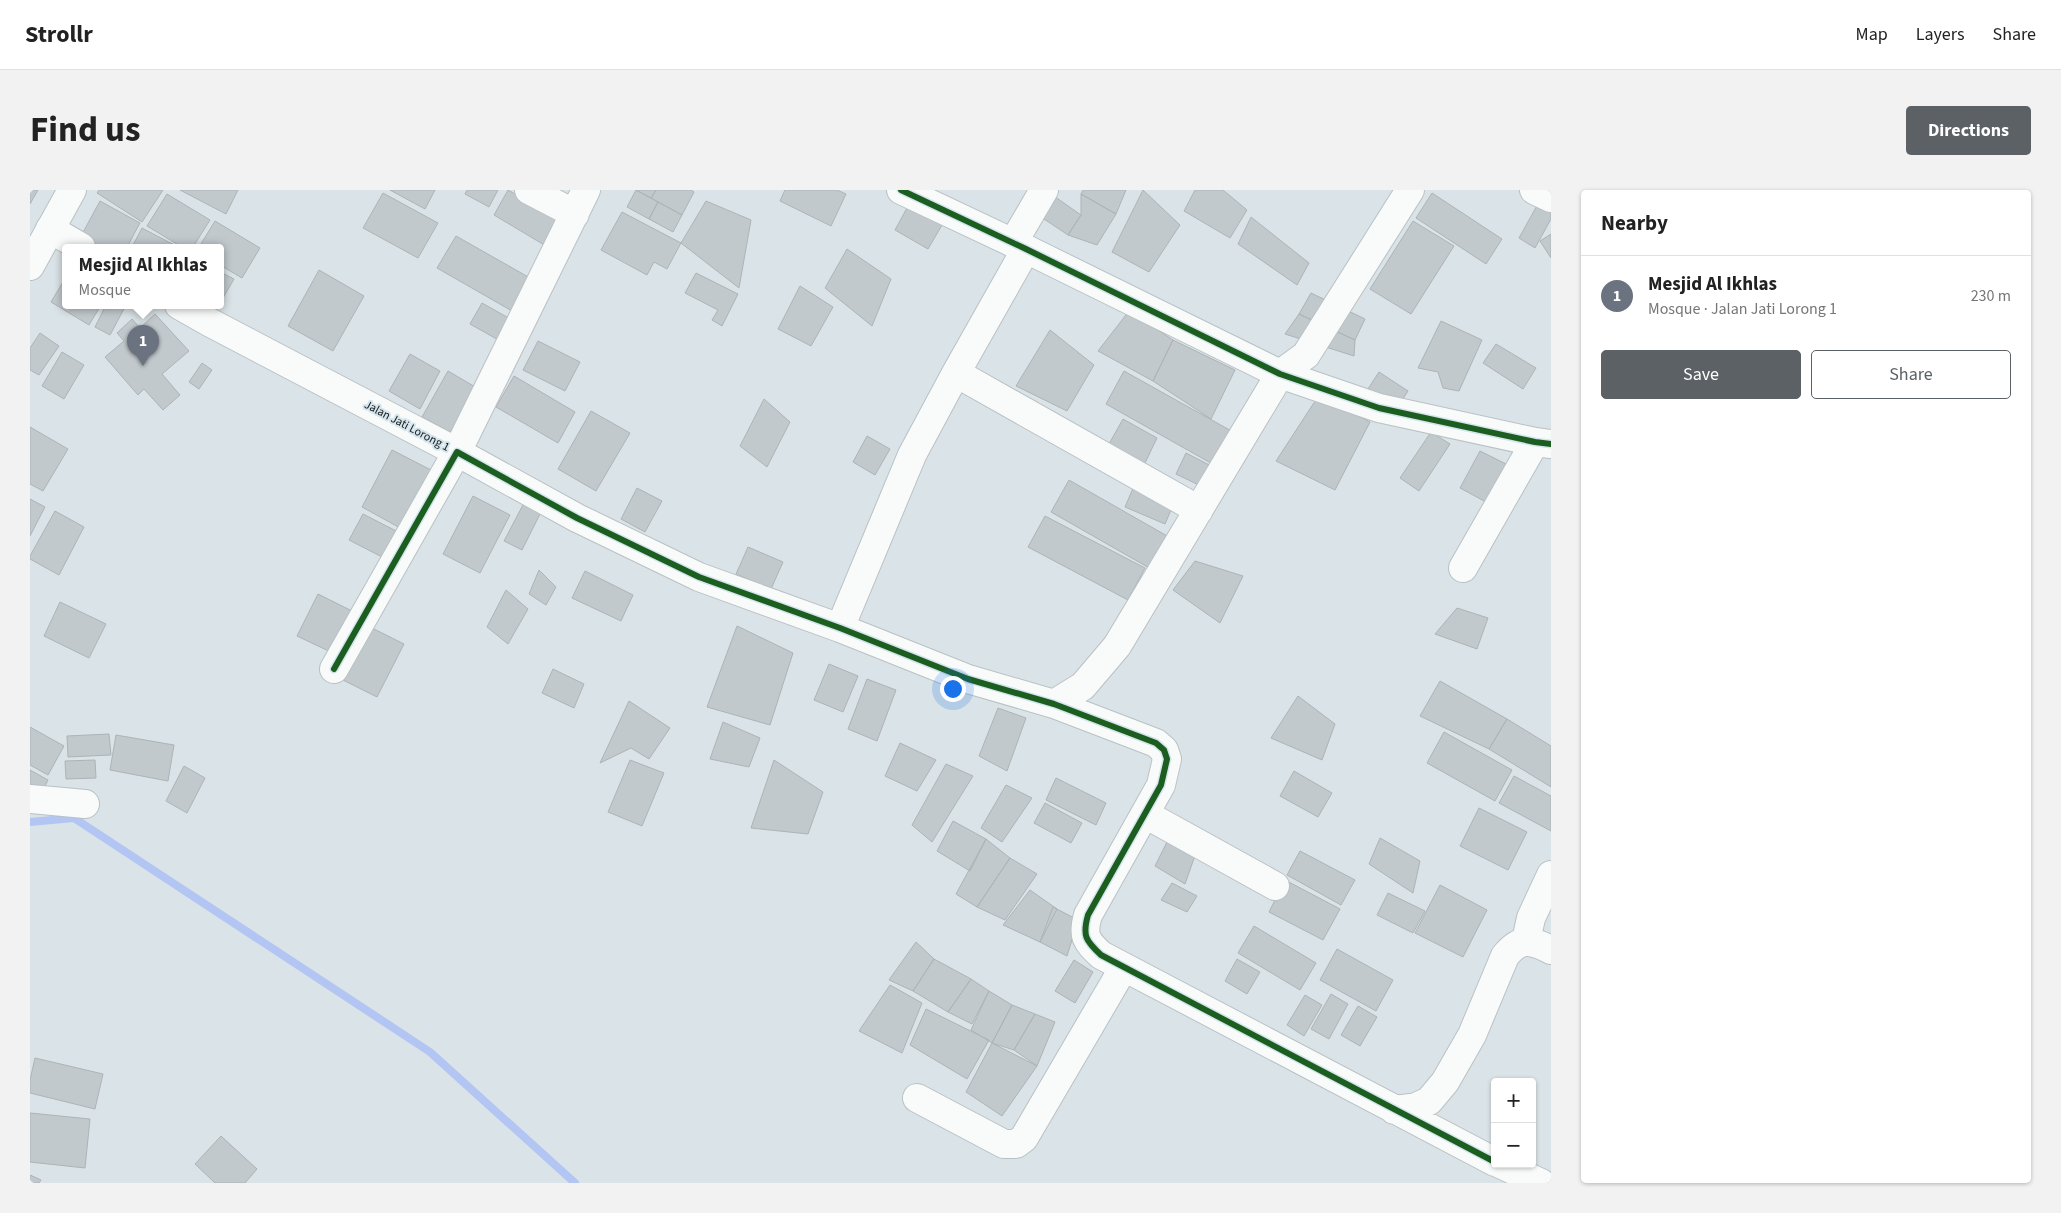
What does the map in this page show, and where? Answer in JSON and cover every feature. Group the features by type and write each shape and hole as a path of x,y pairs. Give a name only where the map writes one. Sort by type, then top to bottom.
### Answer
{"street":[{"path":"30,266 72,190"},
{"path":"529,190 575,214"},
{"name":"Jalan Jati Lorong 1","path":"186,309 457,452 586,190"},
{"path":"901,190 1020,246 1280,374 1379,408 1543,443 1463,568"},
{"path":"840,628 912,456 1020,246 1044,190"},
{"path":"1054,704 1083,686 1117,646 1280,374 1306,354 1410,190"},
{"path":"1534,190 1551,198"},
{"path":"50,229 76,244"},
{"path":"956,372 1199,510"},
{"path":"334,669 457,452 577,518 699,577 840,628 968,679 1054,704 1156,743 1164,750 1167,759 1162,785 1088,915 1084,927 1086,939 1101,955 1491,1160"},
{"path":"30,799 85,804"},
{"path":"1145,814 1275,886"},
{"path":"1394,1110 1416,1107 1429,1101 1445,1082 1472,1035 1505,956 1513,946 1539,946 1531,918 1551,875"},
{"path":"916,1098 1004,1144 1016,1144 1024,1138 1124,967"},
{"path":"1509,1168 1541,1183"}],"building":[{"path":"30,190 38,190 30,204"},
{"path":"99,190 163,190 142,222 97,193"},
{"path":"180,190 238,190 226,214"},
{"path":"390,190 435,190 425,209"},
{"path":"467,190 498,190 489,207 465,194"},
{"path":"508,190 561,220 546,246 494,215"},
{"path":"636,190 656,190 651,198"},
{"path":"636,190 658,202 649,219 627,207"},
{"path":"656,190 691,190 694,192 682,215 651,198"},
{"path":"785,190 837,190 846,194 831,226 780,201"},
{"path":"1083,190 1126,190 1116,214 1081,194"},
{"path":"1143,190 1180,225 1149,272 1112,252"},
{"path":"1195,190 1223,190 1247,210 1230,238 1184,211"},
{"path":"383,193 438,223 418,258 363,228"},
{"path":"1432,193 1502,239 1486,264 1416,218"},
{"path":"167,194 210,220 195,244 177,244 147,226"},
{"path":"1051,194 1081,215 1068,235 1038,215"},
{"path":"1081,194 1116,214 1097,245 1068,235 1081,215"},
{"path":"100,201 140,223 129,244 96,244 81,236"},
{"path":"706,201 751,220 739,288 681,243"},
{"path":"658,202 682,215 673,232 649,219"},
{"path":"1539,202 1551,209 1551,219 1535,248 1519,238"},
{"path":"908,206 942,225 928,249 895,230"},
{"path":"622,212 681,243 667,269 654,262 647,275 601,250"},
{"path":"1251,217 1309,263 1297,285 1238,244"},
{"path":"215,221 260,248 242,278 224,267 224,244 201,244"},
{"path":"1413,221 1454,246 1411,314 1370,289"},
{"path":"142,228 172,244 134,244"},
{"path":"1551,234 1551,258 1540,241"},
{"path":"456,236 530,278 512,311 437,268"},
{"path":"847,249 891,279 872,326 825,288"},
{"path":"319,270 364,296 333,351 288,326"},
{"path":"696,273 738,294 722,326 712,320 718,310 685,293"},
{"path":"224,274 234,279 224,296"},
{"path":"62,284 62,309 51,302"},
{"path":"800,286 833,307 811,346 778,329"},
{"path":"1311,293 1365,319 1355,340 1299,314"},
{"path":"482,303 514,321 502,342 470,324"},
{"path":"63,309 99,309 89,325"},
{"path":"104,309 124,309 110,335 95,327"},
{"path":"1129,311 1173,340 1153,381 1098,351"},
{"path":"155,314 189,351 162,374 180,395 163,410 144,389 138,395 105,357 124,341 117,333 132,319 140,328"},
{"path":"1299,314 1355,340 1354,356 1285,334"},
{"path":"1441,321 1482,340 1459,391 1443,388 1438,372 1418,368"},
{"path":"1050,330 1094,365 1067,411 1016,386"},
{"path":"40,333 59,346 39,375 30,370 30,348"},
{"path":"1173,340 1235,370 1211,419 1153,381"},
{"path":"538,341 580,362 565,391 523,370"},
{"path":"1496,344 1536,368 1523,389 1483,363"},
{"path":"62,352 84,365 64,399 42,386"},
{"path":"410,354 440,371 420,409 389,391"},
{"path":"202,363 212,370 199,389 189,382"},
{"path":"448,371 477,388 452,433 422,417"},
{"path":"1124,371 1235,433 1216,466 1106,404"},
{"path":"1379,372 1408,391 1393,414 1364,395"},
{"path":"514,376 575,412 558,443 496,407"},
{"path":"1319,395 1370,422 1335,490 1276,461"},
{"path":"764,399 790,422 767,467 740,446"},
{"path":"591,411 630,433 596,491 558,469"},
{"path":"1123,419 1157,438 1144,465 1109,444"},
{"path":"30,427 68,449 43,491 30,484"},
{"path":"1431,432 1450,444 1419,491 1400,478"},
{"path":"867,436 890,449 875,475 853,462"},
{"path":"392,450 433,471 402,529 362,507"},
{"path":"1480,451 1506,464 1486,502 1460,488"},
{"path":"1186,453 1217,469 1207,489 1176,474"},
{"path":"1069,480 1169,537 1151,569 1051,512"},
{"path":"1134,486 1174,503 1165,524 1125,507"},
{"path":"637,488 662,501 645,532 621,519"},
{"path":"473,496 510,515 480,573 443,554"},
{"path":"30,499 45,507 30,536"},
{"path":"525,501 542,510 522,550 504,541"},
{"path":"55,511 84,527 59,575 30,559"},
{"path":"363,514 400,533 386,559 349,540"},
{"path":"1045,516 1145,568 1128,600 1028,547"},
{"path":"748,547 783,562 771,589 736,574"},
{"path":"1195,561 1243,576 1220,623 1173,590"},
{"path":"539,570 556,587 546,605 529,594"},
{"path":"585,571 633,595 621,621 572,598"},
{"path":"506,590 528,609 508,644 487,627"},
{"path":"318,594 356,613 335,654 297,636"},
{"path":"60,602 106,624 89,658 44,636"},
{"path":"1457,608 1488,618 1477,649 1435,634"},
{"path":"364,624 404,644 377,697 337,677"},
{"path":"737,626 793,653 770,725 707,707"},
{"path":"829,664 858,676 843,712 814,700"},
{"path":"553,669 584,684 574,708 542,693"},
{"path":"867,679 896,690 877,741 848,729"},
{"path":"1440,681 1507,719 1489,749 1420,716"},
{"path":"1298,696 1335,724 1322,760 1271,738"},
{"path":"629,701 670,728 649,759 631,748 600,763"},
{"path":"998,708 1026,718 1007,771 979,756"},
{"path":"1507,719 1551,746 1551,787 1489,749"},
{"path":"723,722 760,738 749,767 710,759"},
{"path":"30,727 64,746 48,775 30,765"},
{"path":"1444,732 1512,770 1495,801 1427,763"},
{"path":"109,734 111,755 68,757 67,736"},
{"path":"116,735 174,745 168,781 110,770"},
{"path":"900,743 936,760 917,791 885,776"},
{"path":"95,760 96,778 66,779 65,761"},
{"path":"630,760 664,773 642,826 608,812"},
{"path":"774,760 823,792 808,834 751,828"},
{"path":"946,764 973,776 932,842 912,825"},
{"path":"184,766 205,778 187,813 166,801"},
{"path":"30,770 48,780 42,792 30,786"},
{"path":"1294,771 1332,793 1318,817 1280,796"},
{"path":"1514,776 1551,796 1551,831 1499,803"},
{"path":"1056,778 1106,803 1096,825 1046,800"},
{"path":"1006,785 1032,798 1002,842 981,828"},
{"path":"1045,803 1082,823 1071,843 1034,823"},
{"path":"1479,808 1527,832 1508,870 1460,846"},
{"path":"953,821 986,839 970,871 937,851"},
{"path":"1171,834 1197,850 1185,884 1155,866"},
{"path":"1380,838 1420,861 1413,893 1369,864"},
{"path":"986,839 1010,858 977,907 956,894"},
{"path":"1300,851 1355,880 1341,905 1287,875"},
{"path":"1010,858 1037,874 1005,920 977,907"},
{"path":"1285,880 1340,909 1323,940 1269,912"},
{"path":"1172,883 1197,896 1187,912 1161,900"},
{"path":"1440,885 1487,910 1463,957 1415,933"},
{"path":"1030,890 1057,909 1040,942 1003,925"},
{"path":"1388,893 1425,911 1413,933 1377,915"},
{"path":"1053,907 1078,920 1067,956 1040,942"},
{"path":"1254,926 1316,963 1300,990 1238,953"},
{"path":"916,942 934,959 913,991 889,980"},
{"path":"1337,949 1393,980 1376,1011 1320,980"},
{"path":"934,959 971,979 948,1012 913,991"},
{"path":"1237,959 1260,972 1247,994 1225,981"},
{"path":"1074,960 1093,972 1075,1003 1055,991"},
{"path":"971,979 989,991 972,1024 948,1012"},
{"path":"890,985 922,1003 902,1053 859,1031"},
{"path":"989,991 1012,1005 992,1043 971,1030"},
{"path":"1331,994 1348,1004 1329,1039 1311,1029"},
{"path":"1305,995 1322,1005 1304,1036 1287,1025"},
{"path":"1012,1005 1035,1014 1014,1050 992,1043"},
{"path":"1358,1006 1377,1017 1360,1046 1341,1035"},
{"path":"926,1009 989,1040 967,1079 910,1045"},
{"path":"1035,1014 1055,1022 1037,1066 1014,1050"},
{"path":"992,1043 1037,1066 1002,1116 966,1092"},
{"path":"35,1058 103,1074 95,1109 30,1093 30,1080"},
{"path":"30,1113 90,1119 85,1168 30,1162"},
{"path":"221,1136 257,1169 245,1183 215,1183 195,1164"},
{"path":"30,1175 41,1180 39,1183 30,1183"}],"waterway":[{"path":"30,822 74,818 430,1052 575,1183"}],"cycle path":[{"path":"901,190 1026,249 1280,374 1379,408 1551,444"},
{"path":"334,669 457,452 577,518 699,577 840,628 968,679 1054,704 1156,743 1164,750 1167,759 1161,785 1088,915 1085,928 1087,938 1092,946 1101,955 1491,1160"}],"place":[{"name":"Mesjid Al Ikhlas","path":"143,366"}]}
